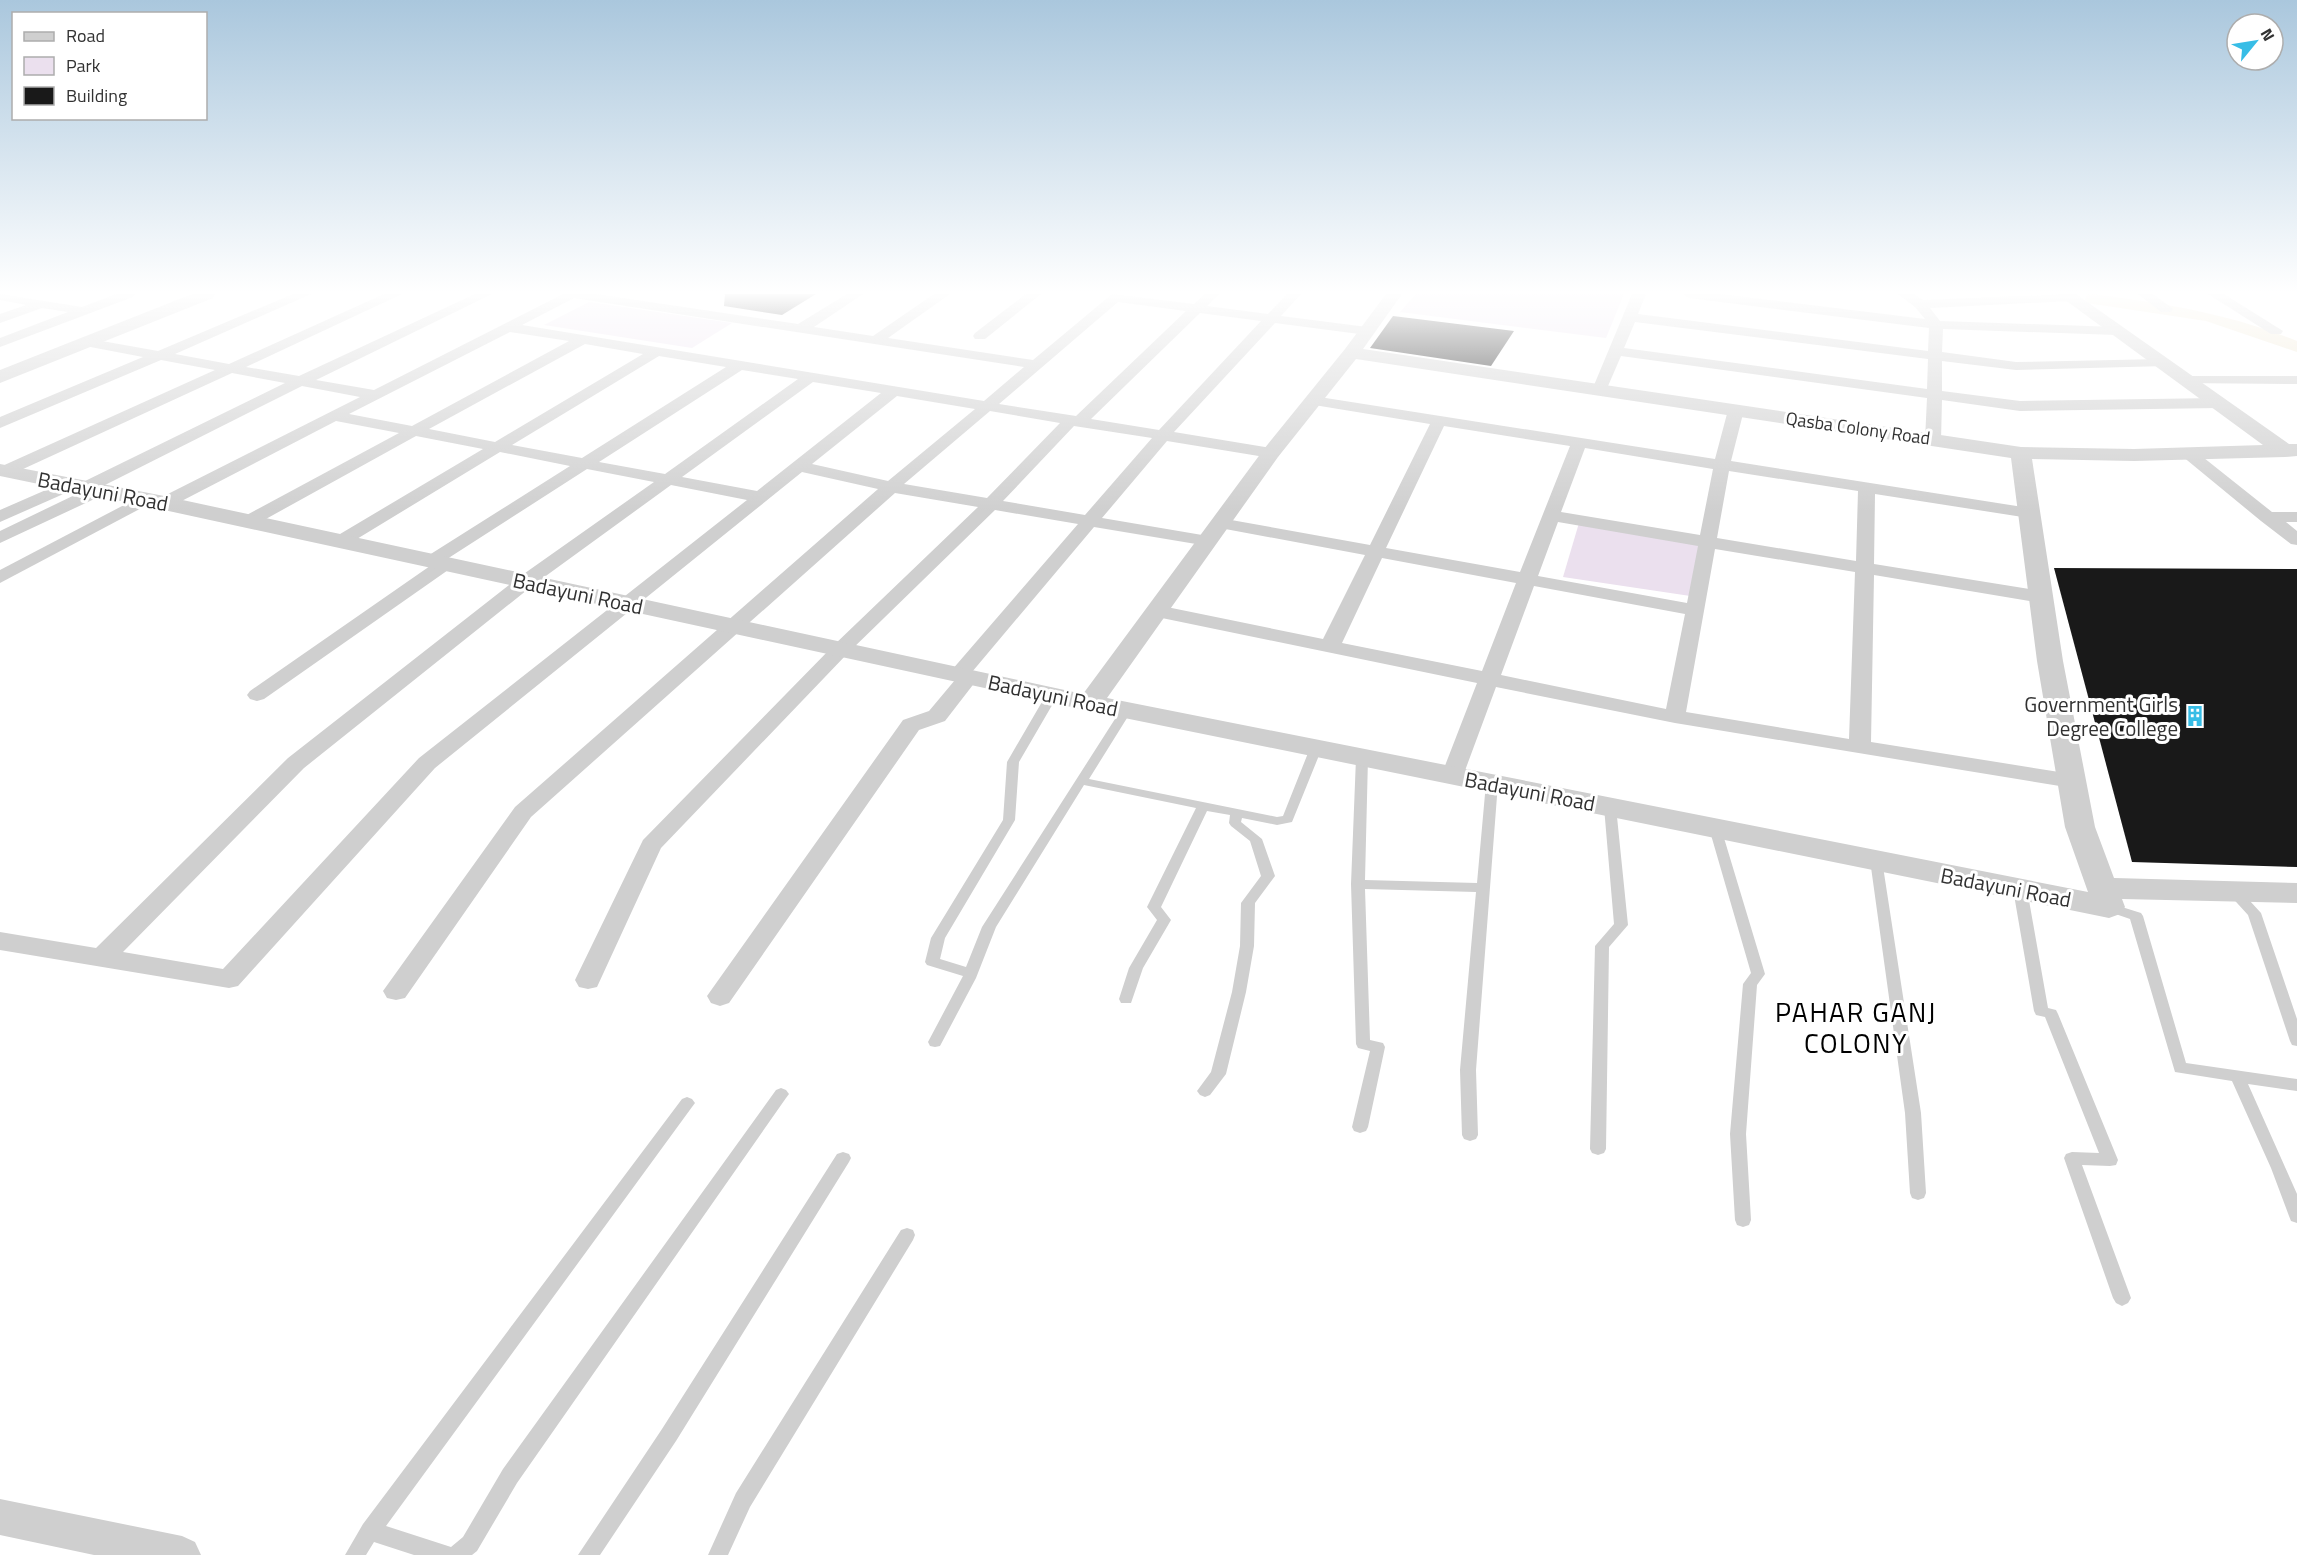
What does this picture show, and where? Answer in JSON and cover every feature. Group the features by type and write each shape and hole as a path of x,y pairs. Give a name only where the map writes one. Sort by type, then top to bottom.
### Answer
{"street":[{"path":"0,377 25,367"},
{"path":"0,423 135,367"},
{"path":"222,367 376,395"},
{"path":"2,470 233,367"},
{"path":"0,538 86,487 332,367"},
{"path":"0,578 431,367"},
{"path":"249,521 533,367"},
{"path":"341,542 632,367"},
{"path":"257,695 438,563 585,464 737,367"},
{"path":"741,367 1271,453"},
{"path":"396,991 523,812 891,487 1035,367"},
{"path":"588,980 651,845 840,650 1135,367"},
{"path":"720,996 911,724 937,716 963,676 1091,521 1163,435 1227,367"},
{"path":"1090,703 1271,453 1341,367"},
{"name":"Qasba Colony Road","path":"1438,367 2021,453 2293,453"},
{"path":"1600,390 1610,367"},
{"path":"1731,367 2020,406 2218,403"},
{"path":"1933,440 1935,367"},
{"path":"2166,367 2293,453"},
{"path":"102,958 296,763 525,582 809,378"},
{"path":"2186,380 2297,380"},
{"path":"0,941 229,979 427,763 892,392"},
{"path":"1313,401 2030,513"},
{"path":"1675,717 1722,465 1736,410"},
{"path":"334,416 760,497"},
{"path":"1330,646 1439,421"},
{"path":"1452,776 1579,443"},
{"path":"2021,453 2050,661 2080,827 2106,898"},
{"path":"2188,453 2297,540"},
{"path":"798,466 891,487 1091,521 1214,532 1376,551 1695,610"},
{"name":"Badayuni Road","path":"2,470 249,521 1090,703 2020,889 2106,898 2234,891 2297,893"},
{"path":"0,518 86,487"},
{"path":"1860,747 1867,488"},
{"path":"1551,516 2041,597"},
{"path":"2267,517 2297,517"},
{"path":"1157,611 1675,717 2072,781"},
{"path":"0,1517 182,1555"}],"lane":[{"path":"970,973 932,962 938,938 1009,820 1013,762 1052,695"},
{"path":"935,1042 970,973 988,927 1126,710"},
{"path":"1081,782 1277,821 1288,819 1316,748"},
{"path":"1360,1127 1378,1047 1363,1044 1358,884 1362,758"},
{"path":"1470,1135 1468,1070 1492,783"},
{"path":"1126,999 1136,968 1164,920 1154,907 1203,806"},
{"path":"1598,1149 1602,946 1621,925 1610,807"},
{"path":"1205,1091 1218,1074 1239,992 1247,946 1248,903 1268,876 1256,839 1234,823 1236,813"},
{"path":"1715,828 1758,974 1750,984 1738,1134 1743,1220"},
{"path":"1876,860 1913,1113 1918,1193"},
{"path":"1358,884 1483,888"},
{"path":"2020,889 2041,1011 2051,1014 2110,1160 2072,1158 2122,1298"},
{"path":"2234,891 2254,913 2297,1041"},
{"path":"2106,898 2136,916 2180,1068 2297,1085"},
{"path":"2237,1076 2279,1168 2297,1216"},
{"path":"457,1555 470,1544 510,1476 781,1094"},
{"path":"356,1555 370,1532 687,1103"},
{"path":"588,1555 669,1435 843,1158"},
{"path":"718,1555 743,1500 907,1235"},
{"path":"370,1532 445,1555"}],"green space":[{"path":"1579,523 1702,546 1697,597 1563,577"}],"building":[{"name":"Government Girls Degree College","path":"2054,568 2297,569 2297,867 2132,862"}],"place":[{"name":"Government Girls Degree College","path":"2195,716"}],"district":[{"name":"PAHAR GANJ COLONY","path":"1856,1026"}]}
